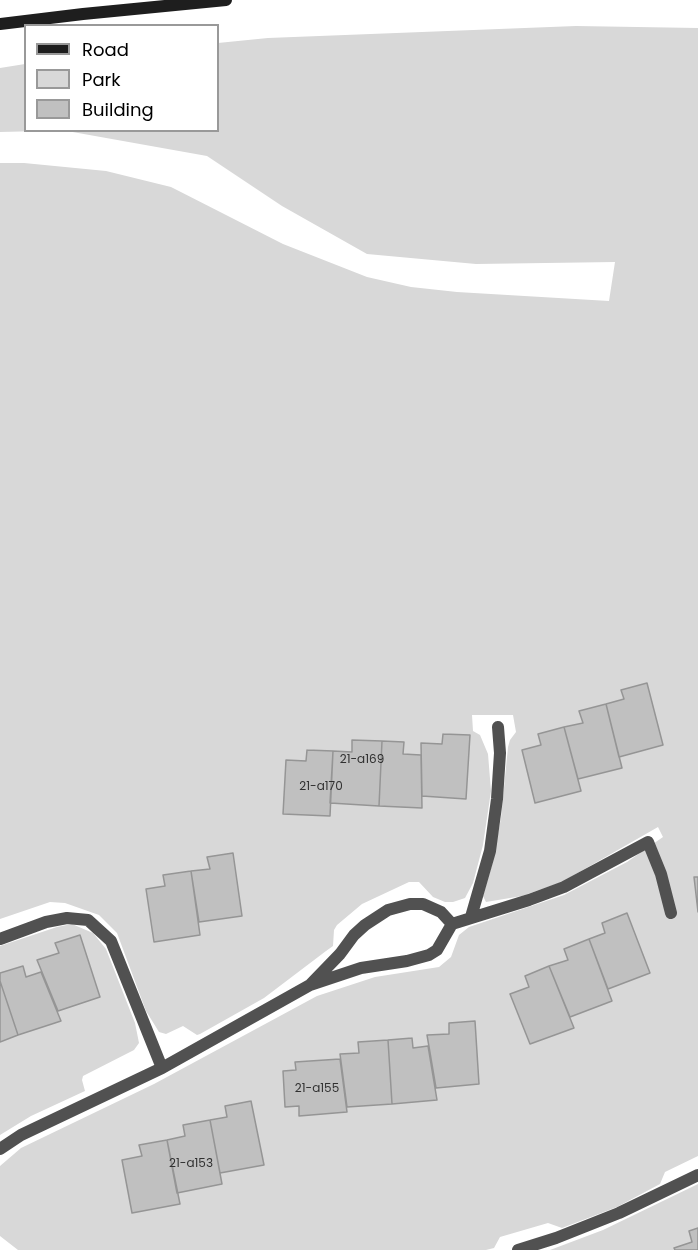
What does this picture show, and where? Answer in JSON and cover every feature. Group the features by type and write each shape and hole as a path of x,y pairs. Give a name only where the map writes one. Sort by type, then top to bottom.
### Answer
{"main road":[{"path":"0,24 226,0"}],"lane":[{"path":"471,917 490,852 500,753 498,727"},
{"path":"0,1149 21,1135 162,1068 310,985 361,968 429,955 437,950 452,924 564,887 648,842 661,874 671,913"},
{"path":"310,985 354,935 388,910 410,904 423,904 441,912 452,924"},
{"path":"0,939 46,922 67,918 88,920 111,941 162,1068"},
{"path":"518,1250 619,1214 698,1175"}],"green space":[{"path":"576,26 698,28 698,1156 665,1172 660,1184 617,1207 562,1228 548,1223 500,1237 494,1248 486,1250 18,1250 0,1236 0,1166 21,1148 154,1084 317,996 375,977 439,967 451,957 459,935 469,927 564,895 627,862 663,837 658,827 562,882 522,896 486,902 483,896 501,818 508,747 516,732 513,715 472,715 473,731 480,735 488,754 491,791 483,845 473,883 465,898 445,902 433,897 419,882 409,882 362,904 337,925 334,930 333,946 264,998 200,1034 197,1035 183,1026 166,1034 159,1032 146,1011 117,933 99,915 65,903 50,902 0,919 0,163 24,163 106,171 171,187 283,244 367,277 411,287 609,301 615,262 476,264 367,254 282,206 207,156 73,132 219,132 219,43 268,38"},
{"path":"24,64 24,131 0,132 0,68"},
{"path":"72,924 93,933 106,949 135,1023 139,1043 134,1050 83,1076 85,1091 31,1116 0,1135 0,946"},
{"path":"698,1184 698,1250 550,1250 603,1230"}],"building":[{"path":"647,683 663,745 619,757 606,704 624,699 621,690"},
{"path":"606,704 622,768 578,779 564,727 583,723 579,711"},
{"path":"564,727 581,791 535,803 522,750 541,745 538,734"},
{"path":"443,734 470,735 466,799 422,796 421,743 442,744"},
{"path":"352,740 382,741 379,806 330,803 333,751 352,752"},
{"path":"382,741 404,742 403,754 421,755 422,808 379,806"},
{"path":"307,750 333,751 330,816 283,814 286,760 306,761"},
{"path":"233,853 242,916 199,922 191,871 210,869 207,857"},
{"path":"191,871 200,935 154,942 146,889 165,886 163,875"},
{"path":"694,877 698,877 698,912"},
{"path":"627,913 650,973 608,989 589,939 605,933 602,923"},
{"path":"80,935 100,997 58,1011 37,960 59,953 55,943"},
{"path":"589,939 612,1001 570,1017 549,966 568,960 564,949"},
{"path":"23,966 26,977 41,972 61,1021 18,1035 0,981 0,973"},
{"path":"549,966 574,1028 530,1044 510,994 529,987 525,976"},
{"path":"0,981 18,1035 0,1042"},
{"path":"475,1021 479,1084 436,1088 427,1035 449,1034 449,1023"},
{"path":"412,1038 413,1048 428,1046 437,1100 392,1104 388,1040"},
{"path":"388,1040 392,1104 347,1107 340,1054 359,1053 358,1042"},
{"path":"340,1059 347,1112 299,1116 299,1106 285,1107 283,1071 296,1070 295,1062"},
{"path":"251,1101 264,1165 220,1173 210,1120 227,1117 225,1106"},
{"path":"210,1120 222,1184 177,1193 167,1140 185,1136 183,1125"},
{"path":"167,1140 180,1204 132,1213 122,1160 142,1156 139,1145"},
{"path":"698,1228 698,1250 675,1250 674,1248 692,1242 689,1231"}]}
